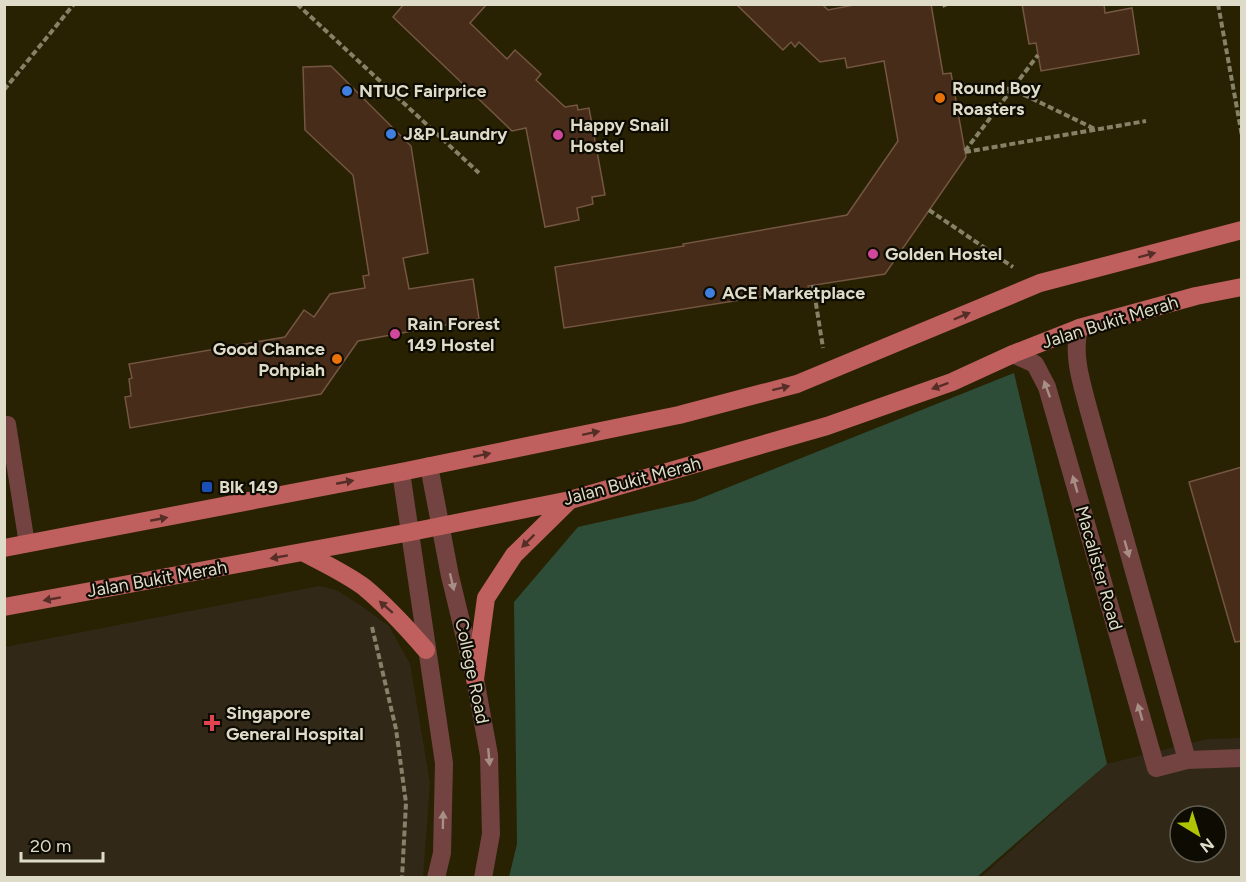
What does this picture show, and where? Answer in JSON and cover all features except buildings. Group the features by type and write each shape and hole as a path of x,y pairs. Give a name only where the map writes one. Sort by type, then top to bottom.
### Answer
{"main road":[{"path":"4,548 401,472 679,415 797,384 1040,283 1242,230"},
{"name":"Jalan Bukit Merah","path":"4,608 570,500 827,426 952,381 1078,328 1196,296 1242,287"},
{"path":"475,679 486,598 514,555 570,500"},
{"path":"303,552 363,587 399,618 426,650"}],"street":[{"name":"Macalister Road","path":"1078,328 1075,342 1076,354 1089,411 1187,760"},
{"name":"Macalister Road","path":"1013,354 1035,364 1047,387 1156,768 1187,760 1242,758"},
{"name":"College Road","path":"429,466 489,755 492,834 483,878"},
{"path":"401,472 444,763 442,854 436,878"}],"lane":[{"path":"8,424 27,544"}],"path":[{"path":"4,90 74,4"},
{"path":"297,4 479,173"},
{"path":"1218,4 1242,136"},
{"path":"1038,56 965,152 1146,121"},
{"path":"953,85 1012,90 1096,129"},
{"path":"929,210 1013,267"},
{"path":"813,285 823,348"},
{"path":"363,587 398,740 406,802 402,878"}],"shaded area":[{"name":"Singapore General Hospital","path":"319,586 336,590 389,626 410,664 430,783 423,877 5,877 5,647"},
{"path":"1241,738 1241,877 980,878 1107,764 1207,739"}],"green space":[{"path":"1014,373 1107,764 977,877 509,877 517,844 514,602 578,527 694,501"}],"place":[{"name":"NTUC Fairprice","path":"347,91"},
{"name":"Round Boy Roasters","path":"940,98"},
{"name":"J&P Laundry","path":"391,134"},
{"name":"Happy Snail Hostel","path":"558,135"},
{"name":"Golden Hostel","path":"873,254"},
{"name":"ACE Marketplace","path":"710,293"},
{"name":"Rain Forest 149 Hostel","path":"395,334"},
{"name":"Good Chance Pohpiah","path":"337,359"},
{"name":"Blk 149","path":"207,487"},
{"name":"Singapore General Hospital","path":"212,723"}]}
